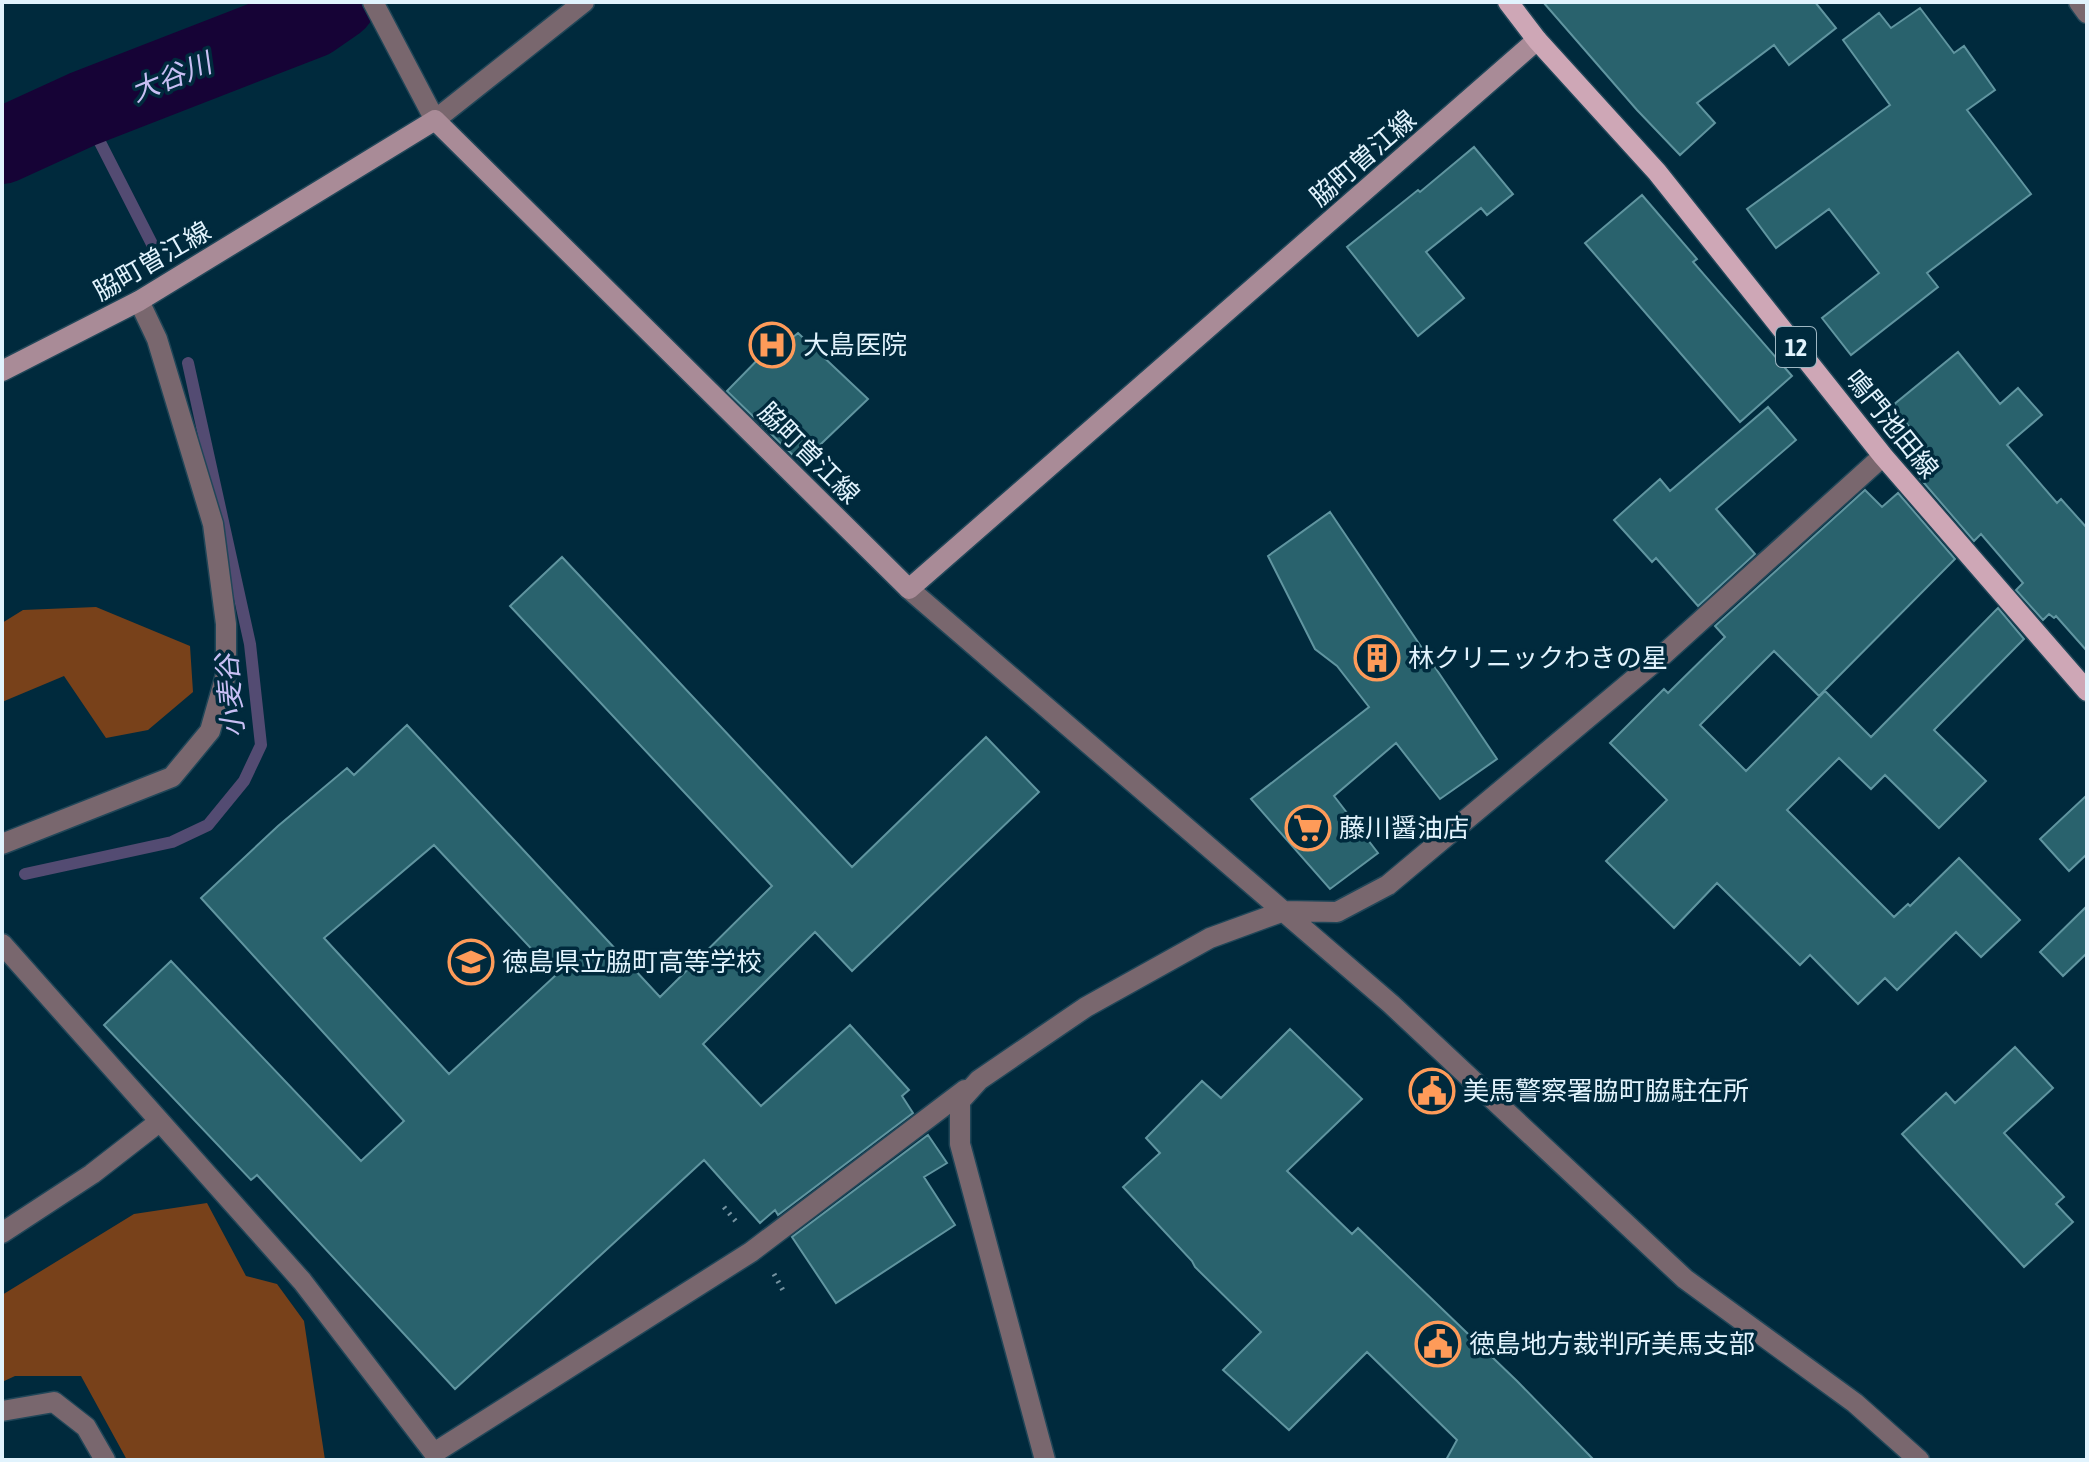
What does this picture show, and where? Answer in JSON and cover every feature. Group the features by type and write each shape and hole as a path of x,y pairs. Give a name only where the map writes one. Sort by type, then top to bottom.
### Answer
{"main road":[{"name":"鳴門池田線","path":"1508,2 1537,40 1657,172 1883,456 2087,691"},
{"name":"脇町曽江線","path":"2,371 139,301 435,120 909,589 1537,40"}],"street":[{"path":"373,2 435,120 584,2"},
{"path":"2079,2 2087,13"},
{"path":"2,844 172,777 210,731 226,675 226,624 213,524 157,339 139,301"},
{"path":"2,944 302,1281 426,1456 751,1252 979,1080 1086,1007 1196,945 1284,911 1337,912 1388,885 1664,654 1883,456"},
{"path":"909,589 1391,1004 1685,1279 1855,1403 1919,1460"},
{"path":"979,1080 960,1101 960,1144 1045,1460"},
{"path":"2,1233 92,1174 159,1122"},
{"path":"2,1411 54,1402 86,1427 105,1460"}],"shaded area":[{"path":"96,607 190,646 193,692 148,730 106,738 64,676 2,702 2,623 23,610"},
{"path":"207,1203 246,1276 277,1284 304,1321 325,1460 127,1460 81,1376 15,1376 2,1382 2,1295 134,1214"}],"building":[{"path":"1543,2 1815,2 1836,28 1789,65 1774,45 1697,103 1715,123 1680,155"},
{"path":"1920,8 1954,53 1964,46 1995,90 1967,110 2031,194 1927,273 1938,287 1851,355 1822,318 1879,273 1829,209 1776,248 1747,209 1890,105 1843,40 1879,13 1891,28"},
{"path":"1474,147 1513,194 1487,215 1481,208 1426,252 1464,298 1418,336 1347,247"},
{"path":"1642,195 1697,259 1693,262 1792,376 1740,422 1585,243"},
{"path":"798,333 868,399 801,463 727,391 780,337 787,342"},
{"path":"1958,352 2000,404 2018,388 2042,415 2007,445 2057,503 2061,499 2087,528 2087,651 2056,616 2054,618 2049,614 2043,620 2016,590 2023,583 1981,534 1974,541 1918,476 1936,459 1892,406"},
{"path":"1768,407 1796,440 1716,509 1755,554 1698,606 1656,558 1652,562 1614,520 1660,479 1670,491"},
{"path":"1865,490 1882,507 1898,493 1955,559 1819,696 1774,651 1700,725 1746,771 1825,691 1871,737 1998,608 2024,639 1934,730 1986,781 1939,828 1885,775 1871,789 1839,758 1787,810 1894,917 1908,904 1910,906 1959,858 2020,920 1981,957 1956,932 1897,990 1885,978 1858,1004 1810,955 1800,965 1717,883 1674,928 1606,861 1667,800 1610,743 1664,689 1668,693 1725,637 1715,626"},
{"name":"林クリニックわきの星","path":"1330,512 1497,759 1440,799 1396,743 1334,796 1378,853 1330,889 1251,799 1369,707 1337,666 1315,649 1268,556"},
{"path":"562,557 852,867 986,737 1039,792 852,971 815,932 703,1044 761,1106 850,1025 909,1090 902,1096 913,1113 778,1215 775,1210 760,1223 704,1160 455,1389 257,1175 251,1180 104,1025 171,961 361,1161 404,1121 201,898 278,826 347,768 354,775 407,725 660,997 772,886 510,606","holes":["434,845 556,975 449,1074 324,938"]},
{"path":"2087,795 2087,854 2069,871 2040,839"},
{"path":"2087,906 2087,953 2063,976 2040,952"},
{"path":"1290,1029 1362,1099 1287,1171 1352,1234 1358,1228 1594,1460 1446,1460 1457,1440 1367,1352 1289,1430 1223,1370 1261,1332 1195,1267 1123,1187 1160,1153 1146,1138 1202,1081 1221,1098"},
{"path":"2015,1047 2053,1088 2004,1133 2064,1197 2056,1204 2073,1222 2024,1267 1902,1134 1946,1093 1955,1103"},
{"path":"928,1135 947,1163 924,1177 955,1225 836,1303 792,1237"}],"waterway":[{"name":"大谷川","path":"2,146 83,109 312,20 338,2"},
{"name":"小麦谷","path":"83,109 153,246"},
{"name":"小麦谷","path":"25,874 172,842 208,825 244,781 261,745 250,644 188,363"}],"place":[{"name":"大島医院","path":"772,345"},
{"name":"林クリニックわきの星","path":"1377,658"},
{"name":"藤川醤油店","path":"1308,828"},
{"name":"徳島県立脇町高等学校","path":"471,962"},
{"name":"美馬警察署脇町脇駐在所","path":"1432,1091"},
{"name":"徳島地方裁判所美馬支部","path":"1438,1344"}]}
